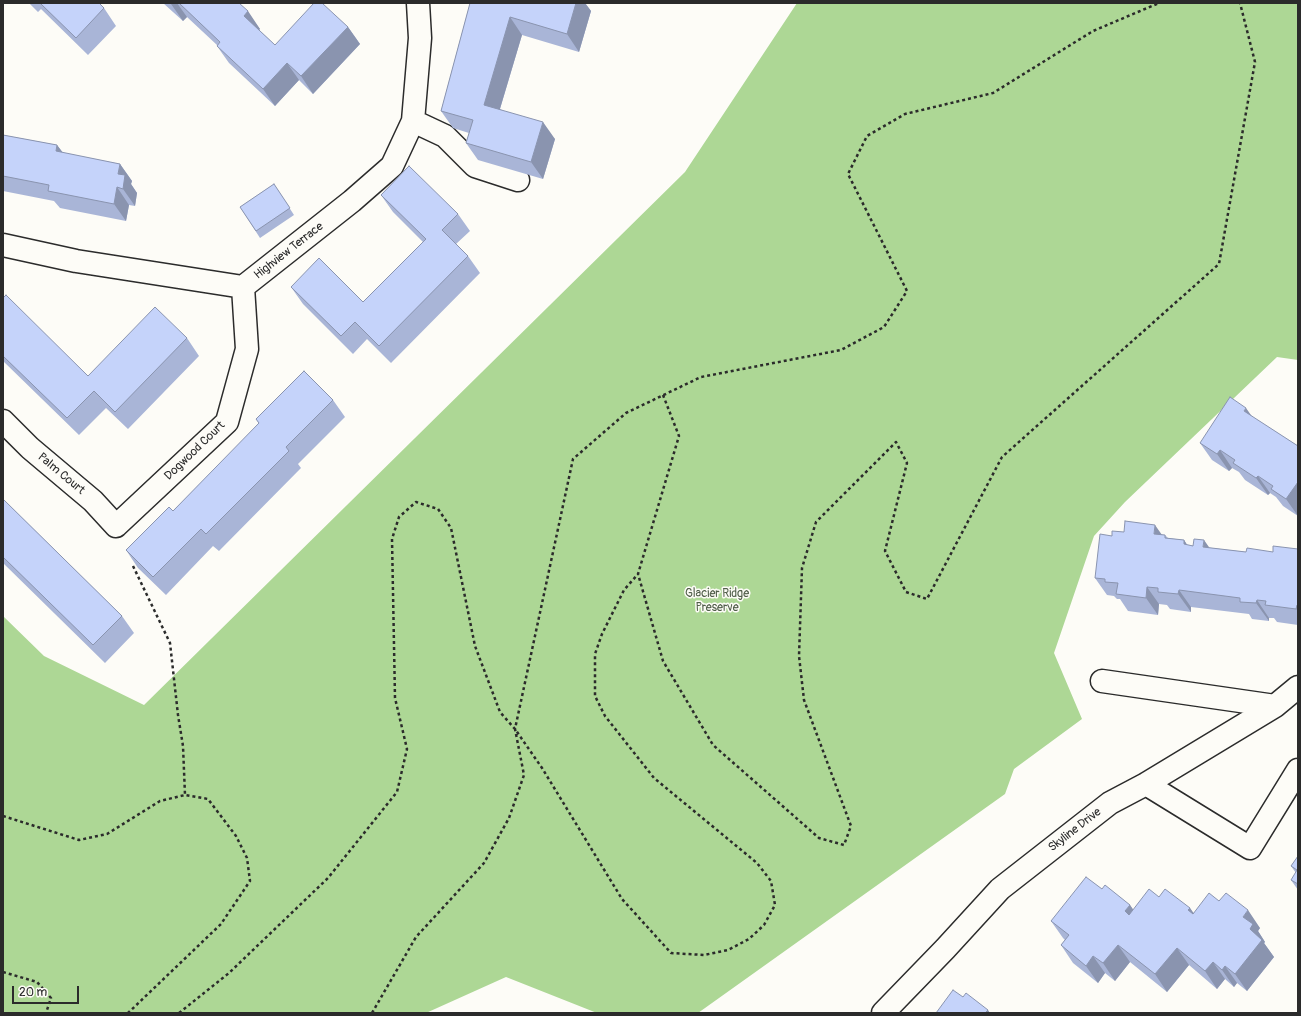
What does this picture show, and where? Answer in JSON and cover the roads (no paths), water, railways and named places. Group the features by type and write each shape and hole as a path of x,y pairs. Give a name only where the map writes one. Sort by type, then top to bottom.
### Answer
{"street":[{"name":"Highview Terrace","path":"3,245 76,261 243,287 352,201 392,166 413,121 420,38 418,3"},
{"path":"413,121 445,136 475,166 518,180"},
{"name":"Dogwood Court","path":"116,526 227,422 247,349 243,287"},
{"name":"Palm Court","path":"3,422 30,448 93,501 116,526"},
{"path":"1102,681 1275,706"},
{"name":"Skyline Drive","path":"882,1013 945,949 1000,889 1110,803 1146,784 1275,706 1298,687"},
{"path":"1146,784 1250,848 1298,770"}],"park label":[{"name":"Glacier Ridge Preserve","path":"717,601"}]}
